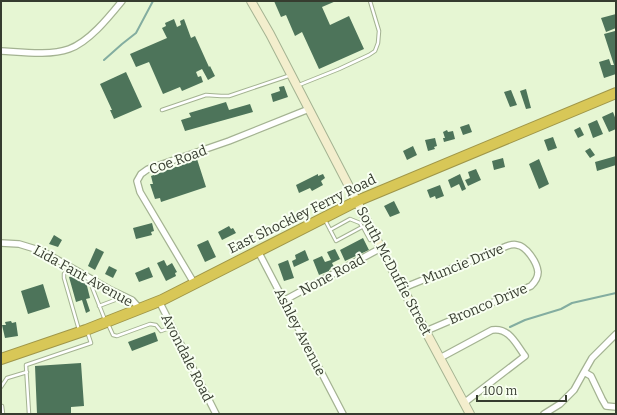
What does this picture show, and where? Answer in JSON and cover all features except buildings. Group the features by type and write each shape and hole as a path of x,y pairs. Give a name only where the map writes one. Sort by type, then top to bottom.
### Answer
{"highway":[{"name":"East Shockley Ferry Road","path":"1,359 83,331 159,301 357,201 616,93"}],"street":[{"path":"1,51 41,52 69,49 81,43 88,37 122,1"},
{"name":"South McDuffie Street","path":"251,1 357,201 366,226 375,237 470,414"},
{"name":"Coe Road","path":"194,283 140,192 137,181 140,174 148,169 229,141 309,109"},
{"name":"Lida Fant Avenue","path":"1,243 19,244 42,251 132,300 140,309"},
{"name":"Muncie Drive","path":"403,288 507,246 517,245 524,248"},
{"name":"None Road","path":"283,301 381,248"},
{"name":"Bronco Drive","path":"426,331 532,286 538,273 537,268 531,256 524,248"},
{"name":"Ashley Avenue","path":"258,251 342,414"},
{"name":"Avondale Road","path":"159,301 216,414"},
{"path":"440,358 492,330 497,329 506,331 525,356 464,403"},
{"path":"544,414 560,404 574,390 592,358 616,334"},
{"path":"584,372 592,376 606,406 616,407"}],"lane":[{"path":"297,86 339,69 375,51 378,43 379,31 370,1"},
{"path":"162,110 206,95 229,96 291,75"},
{"path":"324,218 336,241 366,226"},
{"path":"330,230 350,219 366,226"},
{"path":"348,230 350,234"},
{"path":"28,414 26,365 91,343 83,331 64,278 64,274 69,265"},
{"path":"92,279 92,287 99,306 113,335 117,336 150,324 156,325 161,331 172,326"},
{"path":"99,306 115,300 120,294"},
{"path":"1,387 7,378 27,372"},
{"path":"1,406 4,414"}],"waterway":[{"path":"104,60 136,33 153,1"},
{"path":"510,327 525,320 561,309 572,303 616,293"}]}
